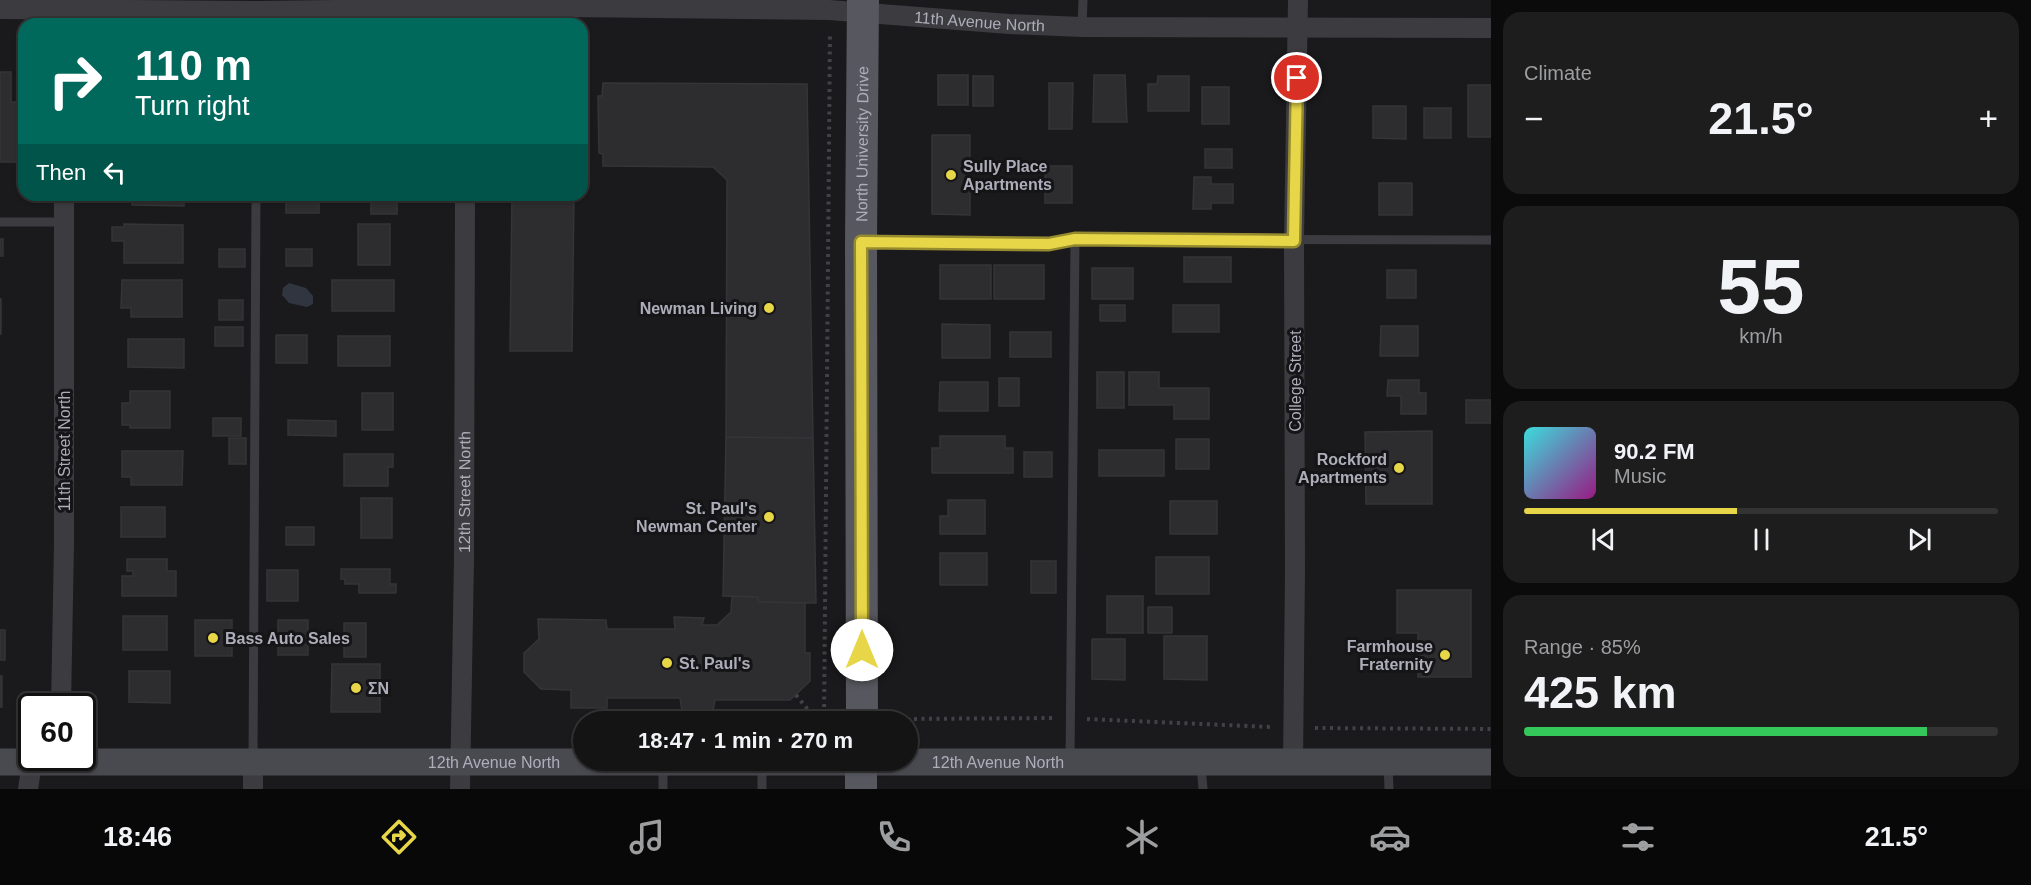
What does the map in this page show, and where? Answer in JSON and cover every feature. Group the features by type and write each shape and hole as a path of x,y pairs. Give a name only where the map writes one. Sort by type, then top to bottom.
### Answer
{"main road":[{"name":"North University Drive","path":"862,711 863,6"},
{"name":"12th Avenue North","path":"0,762 18,762"},
{"name":"12th Avenue North","path":"918,769 1070,763 1202,776 1293,763 1491,762"},
{"name":"12th Avenue North","path":"96,765 253,776 762,776 861,771"}],"street":[{"name":"College Street","path":"1293,763 1294,241 1298,0"},
{"name":"11th Avenue North","path":"0,9 257,17 593,7 830,10 863,6 1009,24 1082,27 1491,28"},
{"name":"11th Street North","path":"61,693 64,543 64,201"},
{"name":"12th Street North","path":"460,776 464,559 465,201"},
{"path":"28,789 40,771"}],"lane":[{"path":"1082,27 1083,0"},
{"path":"253,776 256,201"},
{"path":"0,222 64,222"},
{"path":"1070,763 1075,239"},
{"path":"861,242 1049,244 1075,239 1491,240"},
{"path":"1388,762 1389,789"}],"path":[{"path":"824,711 830,32"},
{"path":"796,695 809,711"},
{"path":"918,719 1071,718 1337,730 1491,729"}],"shaded area":[{"path":"289,283 306,288 313,296 313,304 307,307 289,303 282,295 283,288"}],"building":[{"path":"0,72 11,72 11,102 17,102 17,162 0,162"},
{"path":"938,75 968,75 968,105 938,105"},
{"path":"1094,75 1125,75 1127,122 1093,122"},
{"path":"973,76 993,76 993,106 973,106"},
{"path":"1158,76 1189,76 1189,111 1148,111 1148,84 1157,84"},
{"name":"Newman Living","path":"603,83 807,84 813,438 726,437 727,180 713,167 603,166 603,154 599,153 598,96 602,96"},
{"path":"1049,83 1073,83 1072,129 1049,129"},
{"path":"1468,85 1491,85 1491,137 1468,137"},
{"path":"1202,87 1229,87 1229,124 1202,124"},
{"path":"1373,106 1406,106 1406,139 1373,138"},
{"path":"1424,108 1451,108 1451,138 1424,138"},
{"name":"Sully Place Apartments","path":"932,135 970,135 970,215 932,214"},
{"path":"1205,149 1232,149 1232,168 1205,168"},
{"path":"1045,166 1072,166 1072,203 1045,203"},
{"path":"1194,177 1211,177 1211,184 1233,184 1233,203 1211,203 1211,209 1193,209"},
{"path":"1379,183 1412,183 1412,215 1379,215"},
{"path":"132,201 184,201 184,206 132,205"},
{"path":"286,201 319,201 319,213 286,213"},
{"path":"371,201 397,201 397,214 371,214"},
{"path":"512,201 574,201 572,351 510,351"},
{"path":"124,224 183,225 183,263 124,263 124,241 112,241 112,227 124,227"},
{"path":"358,224 390,224 390,265 358,265"},
{"path":"0,239 3,239 3,256 0,256"},
{"path":"219,249 245,249 245,267 219,267"},
{"path":"286,249 312,249 312,266 286,266"},
{"path":"1184,257 1231,257 1231,282 1184,282"},
{"path":"940,265 991,265 991,299 940,299"},
{"path":"994,265 1044,265 1044,299 994,299"},
{"path":"1092,268 1133,268 1133,299 1092,299"},
{"path":"1387,270 1416,270 1416,298 1387,298"},
{"path":"122,280 182,280 182,317 131,317 131,308 121,308"},
{"path":"332,280 394,280 394,311 332,311"},
{"path":"1,299 1,334 0,334"},
{"path":"219,300 243,300 243,320 219,320"},
{"path":"1100,305 1125,305 1125,321 1100,321"},
{"path":"1173,305 1219,305 1219,332 1173,332"},
{"path":"942,324 990,325 990,358 942,358"},
{"path":"1381,326 1418,326 1418,356 1380,356"},
{"path":"215,327 243,327 243,346 215,346"},
{"path":"1010,332 1051,332 1051,357 1010,357"},
{"path":"276,335 307,335 307,363 276,363"},
{"path":"338,336 390,336 390,366 338,366"},
{"path":"128,339 184,339 184,368 128,367"},
{"path":"1097,372 1124,372 1124,408 1097,408"},
{"path":"1129,372 1159,372 1159,388 1209,388 1209,419 1174,419 1174,405 1129,405"},
{"path":"999,378 1019,378 1019,406 999,406"},
{"path":"1388,380 1419,380 1419,393 1426,393 1426,414 1401,414 1401,396 1387,396"},
{"path":"940,382 988,382 988,411 939,411"},
{"path":"130,391 170,391 170,428 130,428 130,425 122,425 122,403 130,403"},
{"path":"362,393 393,393 393,430 362,430"},
{"path":"1466,400 1491,400 1491,423 1466,423"},
{"path":"213,418 241,418 241,436 213,436"},
{"path":"288,420 336,421 336,436 288,435"},
{"name":"Rockford Apartments","path":"1432,431 1432,504 1366,504 1365,432"},
{"path":"940,436 1005,436 1005,448 1013,448 1013,473 932,473 932,448 940,448"},
{"name":"St. Paul's Newman Center","path":"726,437 813,438 816,603 758,602 758,597 723,596"},
{"path":"229,438 246,438 246,464 229,464"},
{"path":"1176,439 1209,439 1209,469 1176,469"},
{"path":"1099,450 1164,450 1164,476 1099,476"},
{"path":"122,451 183,451 182,485 131,485 131,477 122,477"},
{"path":"1024,452 1052,452 1052,477 1024,477"},
{"path":"344,454 393,454 393,467 388,467 388,486 344,486"},
{"path":"361,498 392,498 392,538 361,538"},
{"path":"948,500 985,500 985,534 940,534 940,516 948,516"},
{"path":"1170,501 1217,501 1217,534 1170,534"},
{"path":"121,507 165,507 165,537 121,537"},
{"path":"286,527 314,527 314,545 286,545"},
{"path":"940,553 987,553 987,585 940,585"},
{"path":"1156,557 1209,557 1209,594 1156,594"},
{"path":"127,559 167,559 167,571 176,571 176,596 122,596 122,576 133,576 133,571 127,571"},
{"path":"1031,561 1056,561 1056,593 1031,593"},
{"path":"341,569 390,569 390,584 396,584 396,593 359,593 359,584 345,584 345,579 341,579"},
{"path":"267,570 298,570 298,601 267,601"},
{"name":"Farmhouse Fraternity","path":"1397,590 1471,590 1471,677 1418,677 1418,633 1397,633"},
{"name":"St. Paul's","path":"732,596 758,597 758,602 805,603 805,653 810,653 810,681 790,700 715,700 713,710 682,711 680,698 607,698 607,708 571,708 571,690 541,689 524,672 524,653 539,639 538,619 606,620 607,629 675,629 674,617 704,618 702,625 717,625 731,612"},
{"path":"1107,596 1143,596 1143,633 1107,633"},
{"path":"1148,607 1172,607 1172,633 1148,633"},
{"path":"123,616 167,616 167,650 123,650"},
{"name":"Bass Auto Sales","path":"195,620 232,620 232,656 195,656"},
{"path":"278,620 308,620 308,655 278,655"},
{"path":"344,623 366,623 366,657 344,657"},
{"path":"0,630 5,630 5,660 0,660"},
{"path":"1164,636 1207,636 1207,680 1164,679"},
{"path":"1092,639 1125,639 1125,680 1092,679"},
{"name":"ΣΝ","path":"332,664 380,664 380,712 331,712"},
{"path":"129,671 170,671 170,703 129,702"},
{"path":"0,676 2,676 2,707 0,707"}],"place":[{"name":"Sully Place Apartments","path":"951,175"},
{"name":"Newman Living","path":"769,308"},
{"name":"Rockford Apartments","path":"1399,468"},
{"name":"St. Paul's Newman Center","path":"769,517"},
{"name":"Bass Auto Sales","path":"213,638"},
{"name":"Farmhouse Fraternity","path":"1445,655"},
{"name":"St. Paul's","path":"667,663"},
{"name":"ΣΝ","path":"356,688"}],"route":[{"path":"862,650 861,242 1049,244 1075,239 1294,241 1297,78"}]}
